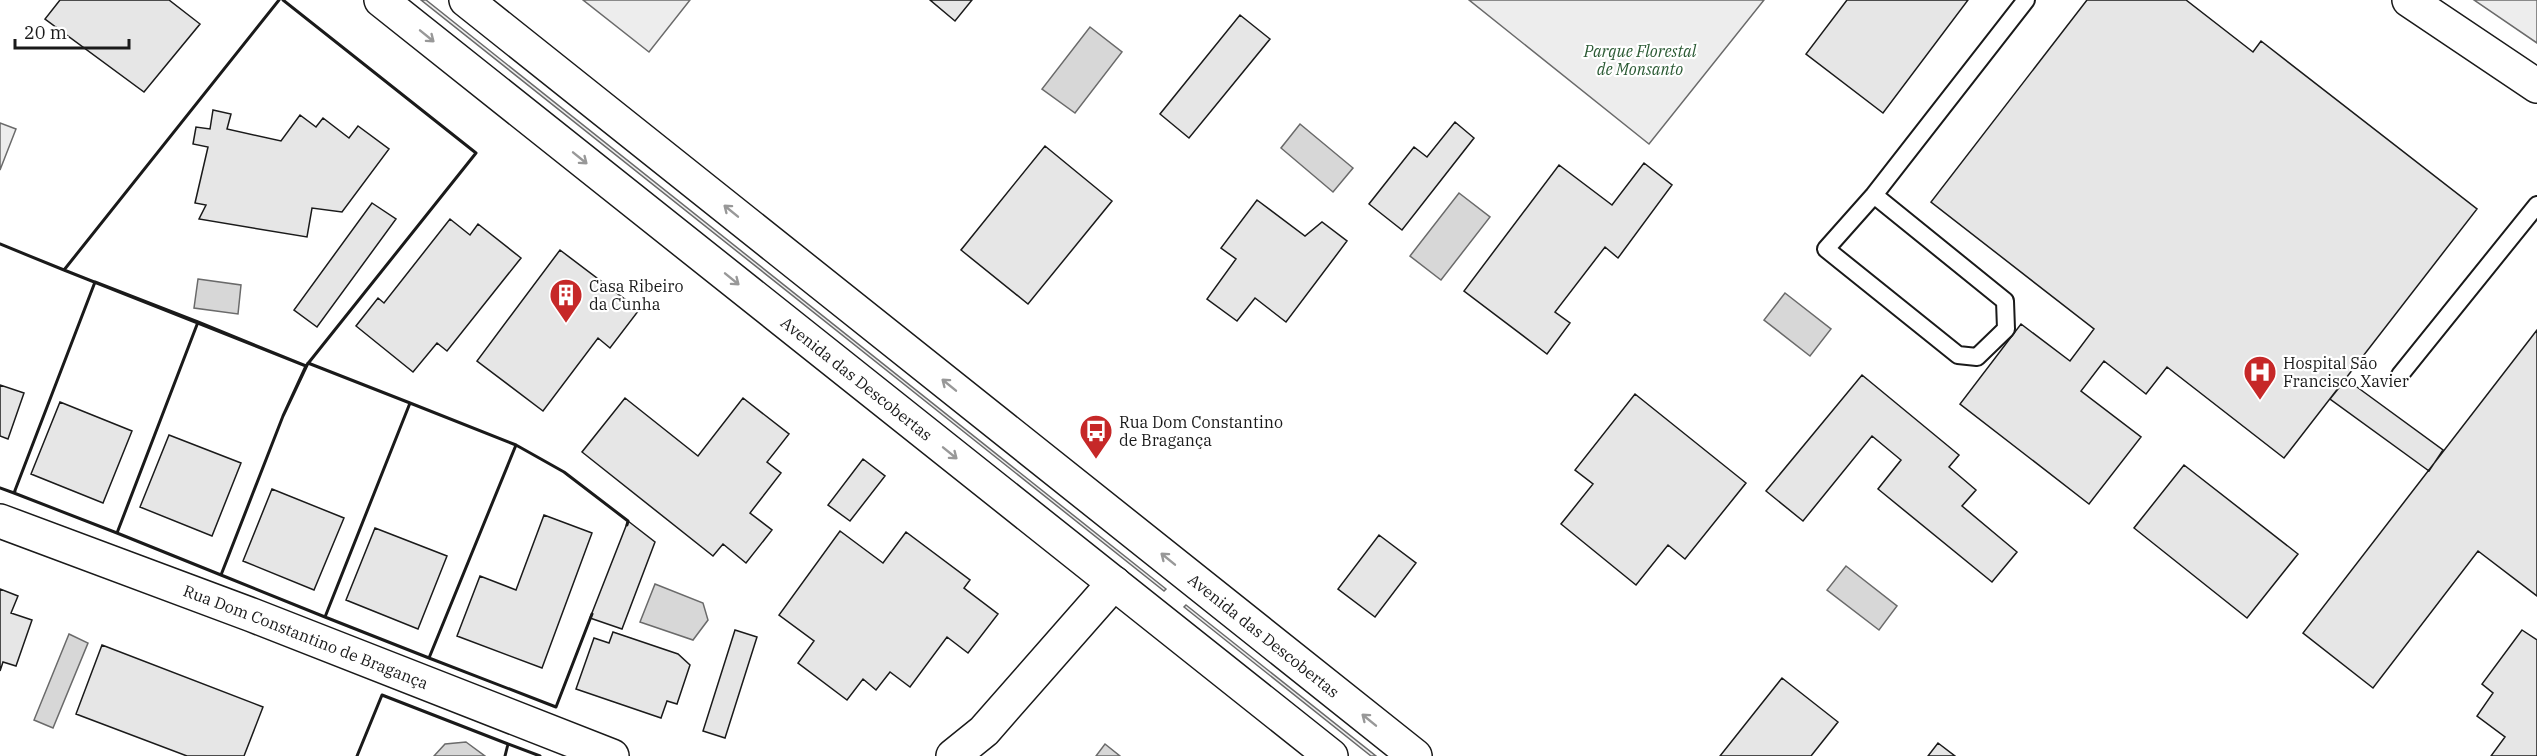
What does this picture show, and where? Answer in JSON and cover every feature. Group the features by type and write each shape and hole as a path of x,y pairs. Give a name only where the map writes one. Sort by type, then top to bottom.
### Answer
{"main road":[{"name":"Avenida das Descobertas","path":"381,0 1331,756"},
{"name":"Avenida das Descobertas","path":"466,0 1415,756"},
{"path":"2409,0 2537,86"},
{"name":"Rua Dom Constantino de Bragança","path":"0,521 252,615 612,756"},
{"path":"953,756 984,730 1114,584"}],"lane":[{"path":"1874,195 2005,301 2006,328 1977,357 1958,356 1826,249 1874,195 2026,0"},
{"path":"2400,375 2537,205"}],"shaded area":[{"path":"421,0 426,0 1166,589 1164,591"},
{"path":"583,0 690,0 649,52"},
{"name":"Parque Florestal de Monsanto","path":"1469,0 1764,0 1649,144"},
{"path":"2474,0 2537,0 2537,43"},
{"path":"1090,27 1122,52 1075,113 1042,89"},
{"path":"0,123 16,129 0,170"},
{"path":"1300,124 1353,168 1333,192 1281,148"},
{"path":"1459,193 1490,217 1441,280 1410,256"},
{"path":"198,279 241,285 238,314 194,308"},
{"path":"1785,293 1831,329 1810,356 1764,320"},
{"path":"1846,566 1897,606 1879,630 1827,590"},
{"path":"655,584 703,603 708,620 693,640 640,622"},
{"path":"1186,605 1376,756 1371,756 1184,607"},
{"path":"69,634 88,643 53,728 34,720"},
{"path":"466,742 485,756 434,756 445,744"},
{"path":"1105,744 1120,756 1096,756"}],"building":[{"path":"60,0 169,0 200,24 144,92 45,19"},
{"path":"930,0 972,0 955,21"},
{"path":"1847,0 1968,0 1883,113 1806,54"},
{"path":"2087,0 2186,0 2253,52 2261,41 2477,209 2284,458 2167,367 2146,394 2104,361 2081,391 2141,437 2089,504 1960,404 2021,324 2070,361 2094,329 1931,202"},
{"path":"1240,15 1270,39 1189,138 1160,114"},
{"path":"213,110 231,114 227,129 281,141 300,115 316,127 323,118 349,138 358,126 389,149 342,212 312,208 307,237 199,219 206,205 195,203 208,147 193,144 196,127 210,129"},
{"path":"1455,122 1474,138 1402,230 1369,204 1414,147 1427,157"},
{"path":"1045,146 1112,201 1028,304 961,250"},
{"path":"1644,163 1672,185 1618,258 1605,247 1555,312 1570,323 1547,354 1464,291 1559,165 1612,205"},
{"path":"1257,200 1305,236 1322,222 1347,241 1286,322 1255,298 1237,321 1207,299 1236,259 1221,248"},
{"path":"372,203 396,219 317,327 294,310"},
{"path":"450,219 470,235 478,224 521,258 447,351 437,343 413,372 356,326 378,298 384,303"},
{"name":"Casa Ribeiro da Cunha","path":"560,250 639,310 610,348 598,338 543,411 477,361"},
{"path":"2537,330 2537,596 2478,551 2373,688 2303,633"},
{"path":"1862,375 1959,455 1949,467 1976,490 1962,506 2017,552 1992,582 1878,489 1901,460 1872,436 1803,521 1766,491"},
{"path":"2346,379 2443,450 2429,471 2330,399"},
{"path":"0,385 24,393 8,439 0,436"},
{"path":"1635,394 1746,483 1685,559 1668,545 1636,585 1561,524 1593,484 1575,470"},
{"path":"625,398 698,456 743,398 789,434 767,462 781,473 750,513 772,530 746,563 723,544 713,556 582,452"},
{"path":"60,402 132,431 103,503 31,474"},
{"path":"169,435 241,463 212,536 140,507"},
{"path":"863,459 885,476 850,521 828,505"},
{"path":"2184,465 2298,554 2247,618 2134,528"},
{"path":"272,489 344,518 314,590 243,561"},
{"path":"544,515 592,533 542,668 457,636 480,576 516,590"},
{"path":"628,521 655,542 622,629 590,618"},
{"path":"375,528 447,556 418,629 346,600"},
{"path":"840,531 883,563 906,532 970,580 964,588 998,614 968,653 947,637 910,687 890,672 876,690 863,679 847,700 798,663 814,641 779,615"},
{"path":"1379,535 1416,563 1375,617 1338,589"},
{"path":"0,589 18,596 11,613 32,620 16,666 3,662 0,671"},
{"path":"735,630 757,637 725,738 703,731"},
{"path":"2522,630 2537,640 2537,756 2491,756 2505,737 2477,716 2493,693 2482,684"},
{"path":"613,632 678,654 690,665 677,704 667,701 661,718 576,689 594,638 609,643"},
{"path":"102,645 263,707 244,756 187,756 76,714"},
{"path":"1782,678 1838,722 1811,756 1720,756"},
{"path":"1938,743 1955,756 1928,756"}],"wall":[{"path":"279,0 64,270 306,366 476,153 283,0"},
{"path":"0,244 64,270"},
{"path":"95,282 198,322 117,533 14,493 95,282"},
{"path":"198,322 306,366 283,416 221,575 117,533 198,322"},
{"path":"308,363 410,403 325,617 221,575 283,416 308,363"},
{"path":"516,445 429,658 325,617 410,403 516,445 564,472 628,521 627,525"},
{"path":"516,445 429,658 556,707 592,614"},
{"path":"0,488 14,493 15,491"},
{"path":"357,756 382,695 508,744 505,756"},
{"path":"508,744 540,756"}],"place":[{"name":"Casa Ribeiro da Cunha","path":"566,324"},
{"name":"Hospital São Francisco Xavier","path":"2260,401"},
{"name":"Rua Dom Constantino de Bragança","path":"1096,460"}]}
